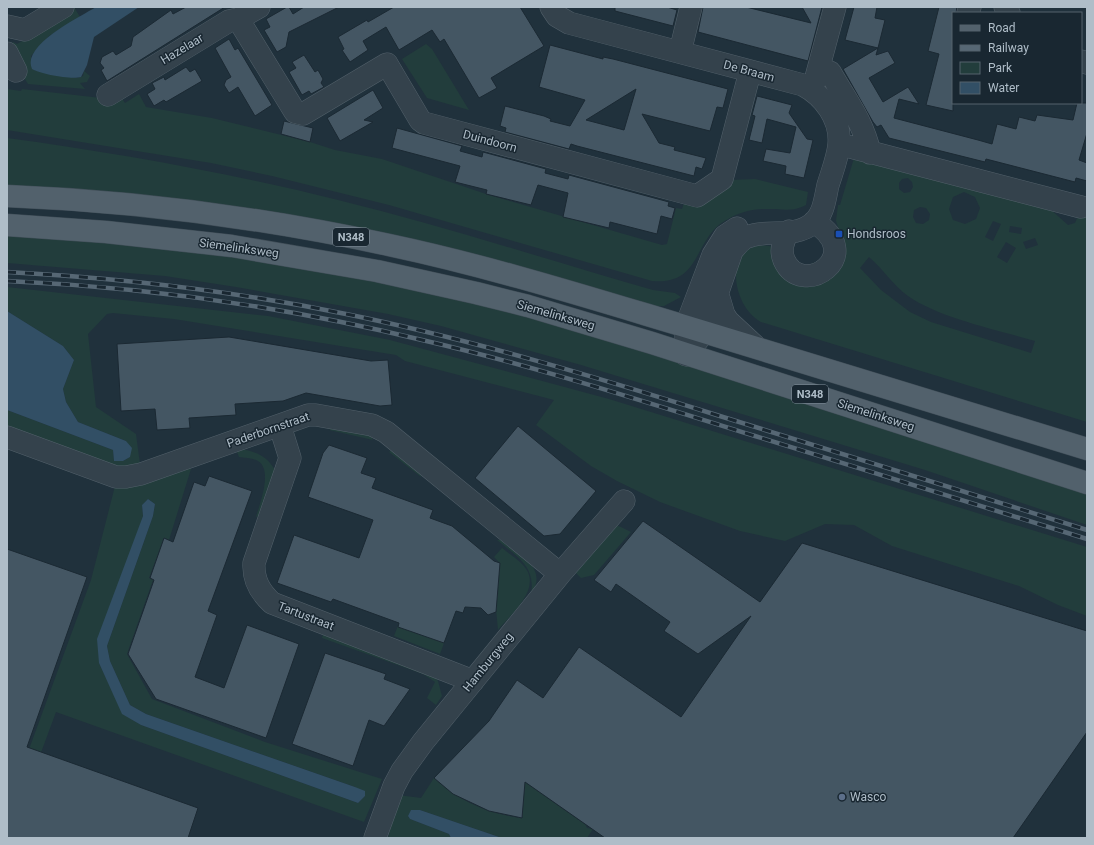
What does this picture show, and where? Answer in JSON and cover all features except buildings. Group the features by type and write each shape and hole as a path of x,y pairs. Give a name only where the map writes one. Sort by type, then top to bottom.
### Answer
{"main road":[{"name":"N348","path":"7,196 107,203 177,210 279,224 388,244 540,282 1087,449"},
{"name":"Siemelinksweg","path":"7,225 106,232 232,246 377,271 528,306 1087,483"}],"street":[{"path":"7,26 24,30 63,7"},
{"name":"Hazelaar","path":"108,95 229,20 238,19 259,7"},
{"name":"De Braam","path":"550,7 557,16 569,23 792,82 812,90 826,103 833,116 838,130 839,144 821,213 814,222"},
{"path":"680,52 691,7"},
{"path":"812,90 820,69 835,7"},
{"name":"Duindoorn","path":"238,19 295,112 303,114 387,64 420,120 424,123 697,196 722,179 750,72"},
{"path":"820,69 830,72 856,115 866,133 870,153"},
{"path":"839,144 1080,207"},
{"path":"695,329 718,295 732,251 739,243 749,236 803,228 814,222 832,237 835,249 834,256 828,267 818,274 805,276 793,271 785,261 782,249 785,236 789,231"},
{"path":"686,355 695,329 713,255 725,236 746,223 773,223 789,231"},
{"path":"718,295 724,315 728,321 756,347"},
{"name":"Paderbornstraat","path":"7,437 107,474 126,477 141,474 308,415 316,415 379,428 560,574"},
{"name":"Tartustraat","path":"280,426 290,458 254,563 255,576 261,591 272,603 473,681"},
{"name":"Hamburgweg","path":"375,838 394,786 402,771 423,742 560,574 624,501"}],"green space":[{"path":"74,7 80,17 49,36 31,56 34,70 77,78 83,76 84,71 90,76 87,82 80,83 85,89 28,84 19,69 13,53 13,42 17,44 39,31"},
{"path":"426,44 432,49 469,110 427,98 402,59"},
{"path":"7,89 21,91 22,89 110,99 119,94 125,103 139,94 146,107 212,118 310,142 335,150 382,159 486,194 662,245 667,244 676,208 682,209 686,197 730,180 755,179 808,192 806,205 797,209 750,210 726,220 711,233 687,271 679,277 667,281 652,281 389,205 272,176 211,163 7,130"},
{"path":"7,138 173,164 297,190 378,210 653,290 675,293 681,297 664,306 655,306 455,251 7,187"},
{"path":"854,158 1050,209 1068,225 1075,223 1080,211 1087,212 1087,422 761,322 750,313 742,301 737,287 736,273 739,260 746,251 758,246 775,247 790,275 845,247 836,221 838,205 840,205","holes":["908,178 912,182 913,187 910,192 904,193 899,189 899,183 902,179","964,192 975,197 980,208 976,219 965,224 953,220 949,209 953,197","920,207 926,208 930,214 929,220 923,224 916,223 913,217 914,210","993,221 1001,224 993,241 985,237","1010,226 1022,228 1021,234 1009,232","1035,238 1038,245 1026,249 1023,242","1006,242 1016,248 1007,263 997,257","869,257 903,292 921,304 969,323 1035,341 1031,353 931,322 910,312 881,290 860,268"]},
{"path":"7,233 226,253 437,293 575,329 1087,492 1087,525 925,470 581,365 441,326 388,314 165,276 7,263"},
{"path":"7,287 268,316 390,340 609,399 1087,547 1087,616 1058,605 1019,586 892,546 854,525 825,524 785,541 740,531 660,502 617,481 591,466 536,425 554,400 405,361 396,355 174,319 113,313 107,314 88,334 96,407 136,434 140,464 122,470 7,429 7,410 113,450 114,461 123,461 130,457 126,441 78,422 66,402 63,389 74,360 63,346 7,311"},
{"path":"332,427 370,435 373,440 329,430"},
{"path":"240,449 251,451 260,455 272,465 275,470 265,514 256,517 264,487 265,472 262,465 258,461 239,457 237,452"},
{"path":"392,450 420,471 421,477 389,452"},
{"path":"187,466 191,469 169,540 164,538 149,578 153,580 127,654 152,699 265,742 382,779 364,822 56,712 25,796 13,793 91,580 115,486","holes":["148,499 155,504 153,516 107,646 110,661 130,705 146,714 355,787 365,796 358,803 141,725 123,714 99,663 143,516 142,505"]},
{"path":"615,525 631,532 594,575 581,578 576,573 576,569"},
{"path":"497,540 502,540 530,562 536,577 536,585 531,594 532,584 530,576 523,562"},
{"path":"502,548 524,566 529,574 530,583 528,592 517,609 498,630 496,609 500,563 494,557"},
{"path":"410,594 456,611 440,654 394,636"},
{"path":"324,631 430,670 438,681 442,696 436,705 427,698 435,682 423,674 322,638"},
{"path":"434,778 464,800 486,810 522,818 525,782 585,824 587,828 593,829 587,838 502,838 420,810 412,810 408,816 410,819 449,834 451,838 388,838 398,795 421,798"}],"water":[{"path":"96,7 139,7 94,37 87,65 81,77 71,78 56,76 32,69 31,60 35,51 43,41"},
{"path":"7,311 63,346 74,360 63,389 66,402 78,422 126,441 132,448 130,457 123,461 114,461 113,450 7,410"},
{"path":"148,499 155,504 153,516 107,646 110,661 130,705 146,714 365,791 365,796 358,803 141,725 122,714 99,663 97,639 143,516 142,505"},
{"path":"411,810 420,810 502,838 451,838 449,834 410,819 408,816"}],"railway":[{"path":"7,272 135,282 220,292 304,306 394,324 489,348 630,388 1087,530"},
{"path":"7,281 112,288 216,300 268,308 371,328 464,350 590,385 1087,539"}],"place":[{"name":"Hondsroos","path":"839,234"},
{"name":"Wasco","path":"842,797"}]}
